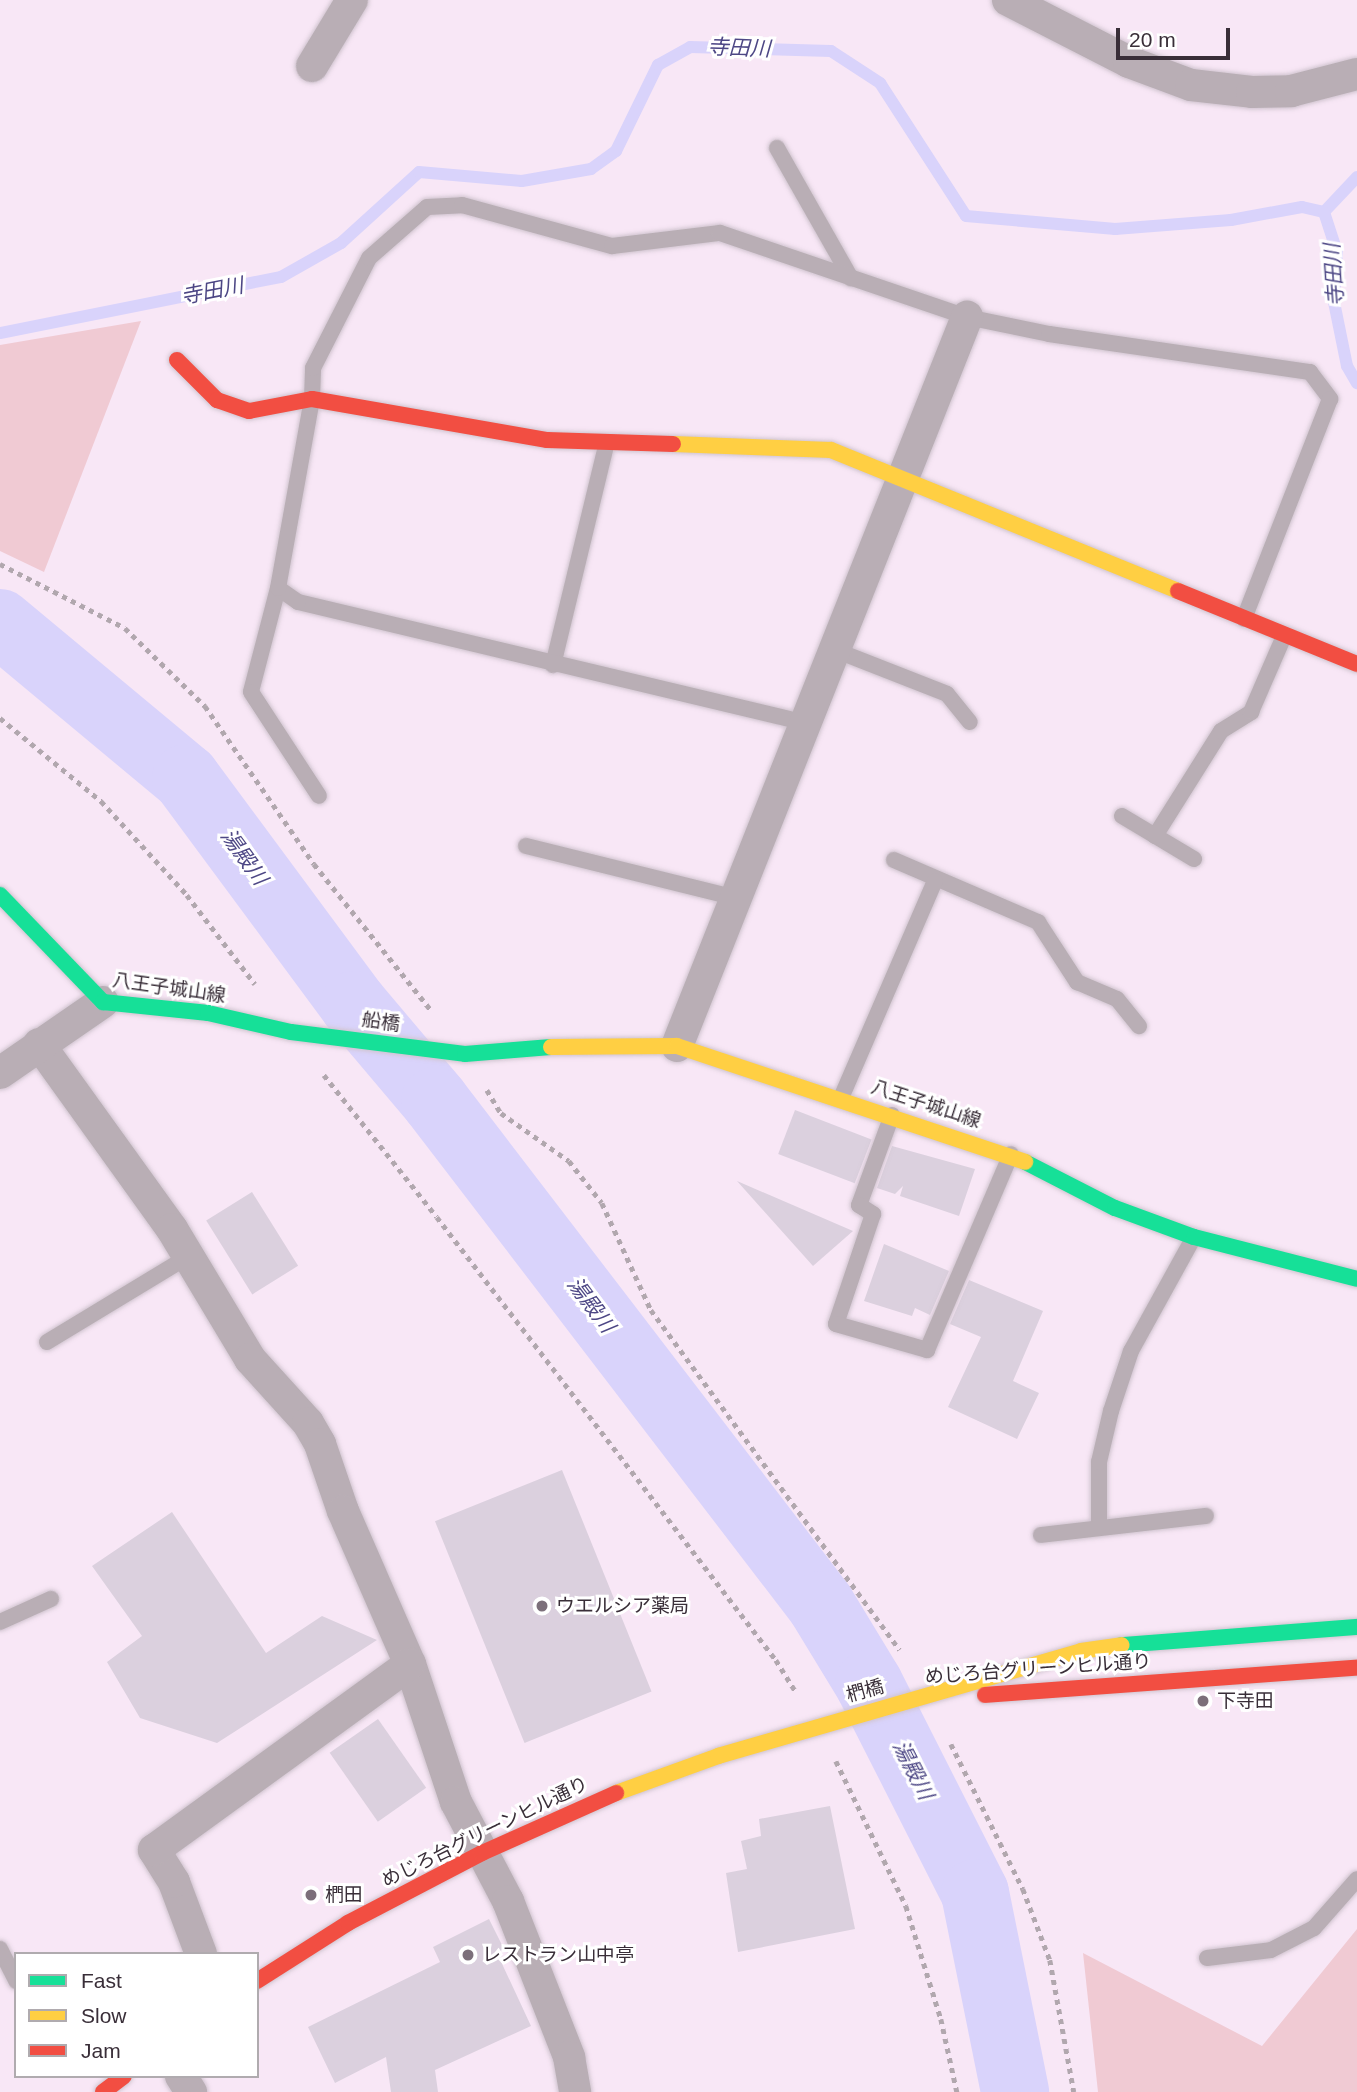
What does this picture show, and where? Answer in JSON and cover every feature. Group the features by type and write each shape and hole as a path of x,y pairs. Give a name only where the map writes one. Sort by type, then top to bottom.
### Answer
{"street":[{"path":"312,66 352,0"},
{"path":"1008,0 1129,62 1191,85 1252,92 1291,91 1357,74"},
{"path":"677,1046 967,317"},
{"path":"177,360 217,400 249,411 312,399 547,440 831,450 1357,664"},
{"name":"八王子城山線","path":"0,895 103,1002 208,1013 291,1032"},
{"path":"0,1073 103,1002"},
{"name":"船橋","path":"291,1032 465,1054"},
{"path":"39,1044 189,1256 250,1359 308,1423 320,1444 342,1511 410,1664 456,1802 508,1901 569,2057 575,2092"},
{"name":"八王子城山線","path":"465,1054 572,1045 677,1046 1011,1154 1115,1209 1194,1237 1357,1279"},
{"name":"めじろ台グリーンヒル通り","path":"916,1699 1081,1651 1165,1639 1357,1627"},
{"path":"200,1952 174,1882 154,1850 410,1664"},
{"name":"めじろ台グリーンヒル通り","path":"916,1699 1357,1668"},
{"name":"椚橋","path":"820,1724 916,1699"},
{"name":"めじろ台グリーンヒル通り","path":"259,1980 359,1917 482,1853 646,1782 820,1724"},
{"path":"97,2089 120,2078"}],"lane":[{"path":"777,148 851,278"},
{"path":"319,796 251,692 278,588 312,399 313,368 369,258 426,207 463,205 612,246 720,233 967,317 1049,334 1310,372 1331,399 1244,620"},
{"path":"553,665 607,442"},
{"path":"278,588 298,603 806,723"},
{"path":"1155,836 1221,731 1251,712 1284,636"},
{"path":"835,650 947,694 970,722"},
{"path":"1122,816 1194,859"},
{"path":"526,846 736,898"},
{"path":"894,860 935,881 1038,922 1077,982 1117,999 1139,1026"},
{"path":"841,1098 935,881"},
{"path":"892,1114 859,1205 873,1214 836,1324 927,1350 1011,1154"},
{"path":"1099,1528 1098,1462 1111,1411 1131,1351 1194,1237"},
{"path":"47,1342 189,1256"},
{"path":"1041,1535 1206,1516"},
{"path":"0,1622 51,1599"},
{"path":"1207,1958 1271,1950 1314,1928 1357,1879"},
{"path":"0,1949 14,1977"}],"path":[{"path":"0,718 101,802 187,895 257,986"},
{"path":"291,1032 776,1660 820,1724 906,1906 941,2019 957,2092"},
{"path":"951,1744 1023,1889 1050,1960 1074,2092"}],"shaded area":[{"path":"141,321 44,572 0,551 0,345"},
{"path":"1357,1929 1357,2092 1098,2092 1083,1953 1262,2046"}],"building":[{"path":"795,1110 872,1139 855,1183 778,1154"},
{"path":"892,1146 975,1169 959,1216 900,1196 903,1186 895,1194 877,1188"},
{"path":"737,1181 853,1231 813,1266"},
{"path":"252,1192 298,1266 252,1294 206,1221"},
{"path":"884,1244 949,1271 930,1315 915,1308 912,1316 864,1301"},
{"path":"969,1280 1043,1311 1013,1381 1039,1393 1017,1439 948,1407 981,1337 950,1324"},
{"name":"ウエルシア薬局","path":"562,1470 652,1692 525,1743 435,1521"},
{"path":"172,1512 266,1653 322,1616 377,1640 217,1743 140,1718 107,1662 142,1636 92,1566"},
{"path":"378,1719 426,1788 378,1822 330,1753"},
{"path":"830,1806 855,1929 738,1952 726,1873 747,1869 741,1841 761,1836 759,1819"},
{"path":"489,1919 504,1949 497,1953 531,2026 435,2070 438,2092 391,2092 386,2057 335,2083 308,2027 440,1962 433,1947"}],"waterway":[{"name":"寺田川","path":"0,333 281,277 341,243 419,172 522,181 591,169 616,151 658,65 690,47 831,51 880,83 966,216 1115,229 1231,220 1302,207 1324,212 1337,252 1334,302 1347,366 1357,383"},
{"path":"1324,212 1357,177"},
{"name":"湯殿川","path":"0,623 186,778 354,1005 435,1101 821,1605 869,1684 975,1893 1015,2092"}],"traffic: fast":[{"path":"0,895 103,1002 208,1013 291,1032 465,1054 551,1047"},
{"path":"1025,1162 1115,1208 1194,1237 1357,1279"},
{"path":"1122,1645 1357,1627"}],"traffic: slow":[{"path":"673,444 831,450 1178,591"},
{"path":"551,1047 677,1046 1025,1162"},
{"path":"616,1793 718,1756 1081,1651 1122,1645"}],"traffic: jam":[{"path":"177,360 217,400 249,411 312,399 547,440 673,444"},
{"path":"1178,591 1357,664"},
{"path":"985,1695 1357,1668"},
{"path":"259,1980 348,1923 482,1853 616,1793"},
{"path":"103,2092 121,2078"}],"place":[{"name":"ウエルシア薬局","path":"542,1606"},
{"name":"下寺田","path":"1203,1701"},
{"name":"椚田","path":"311,1895"},
{"name":"レストラン山中亭","path":"468,1955"}]}
